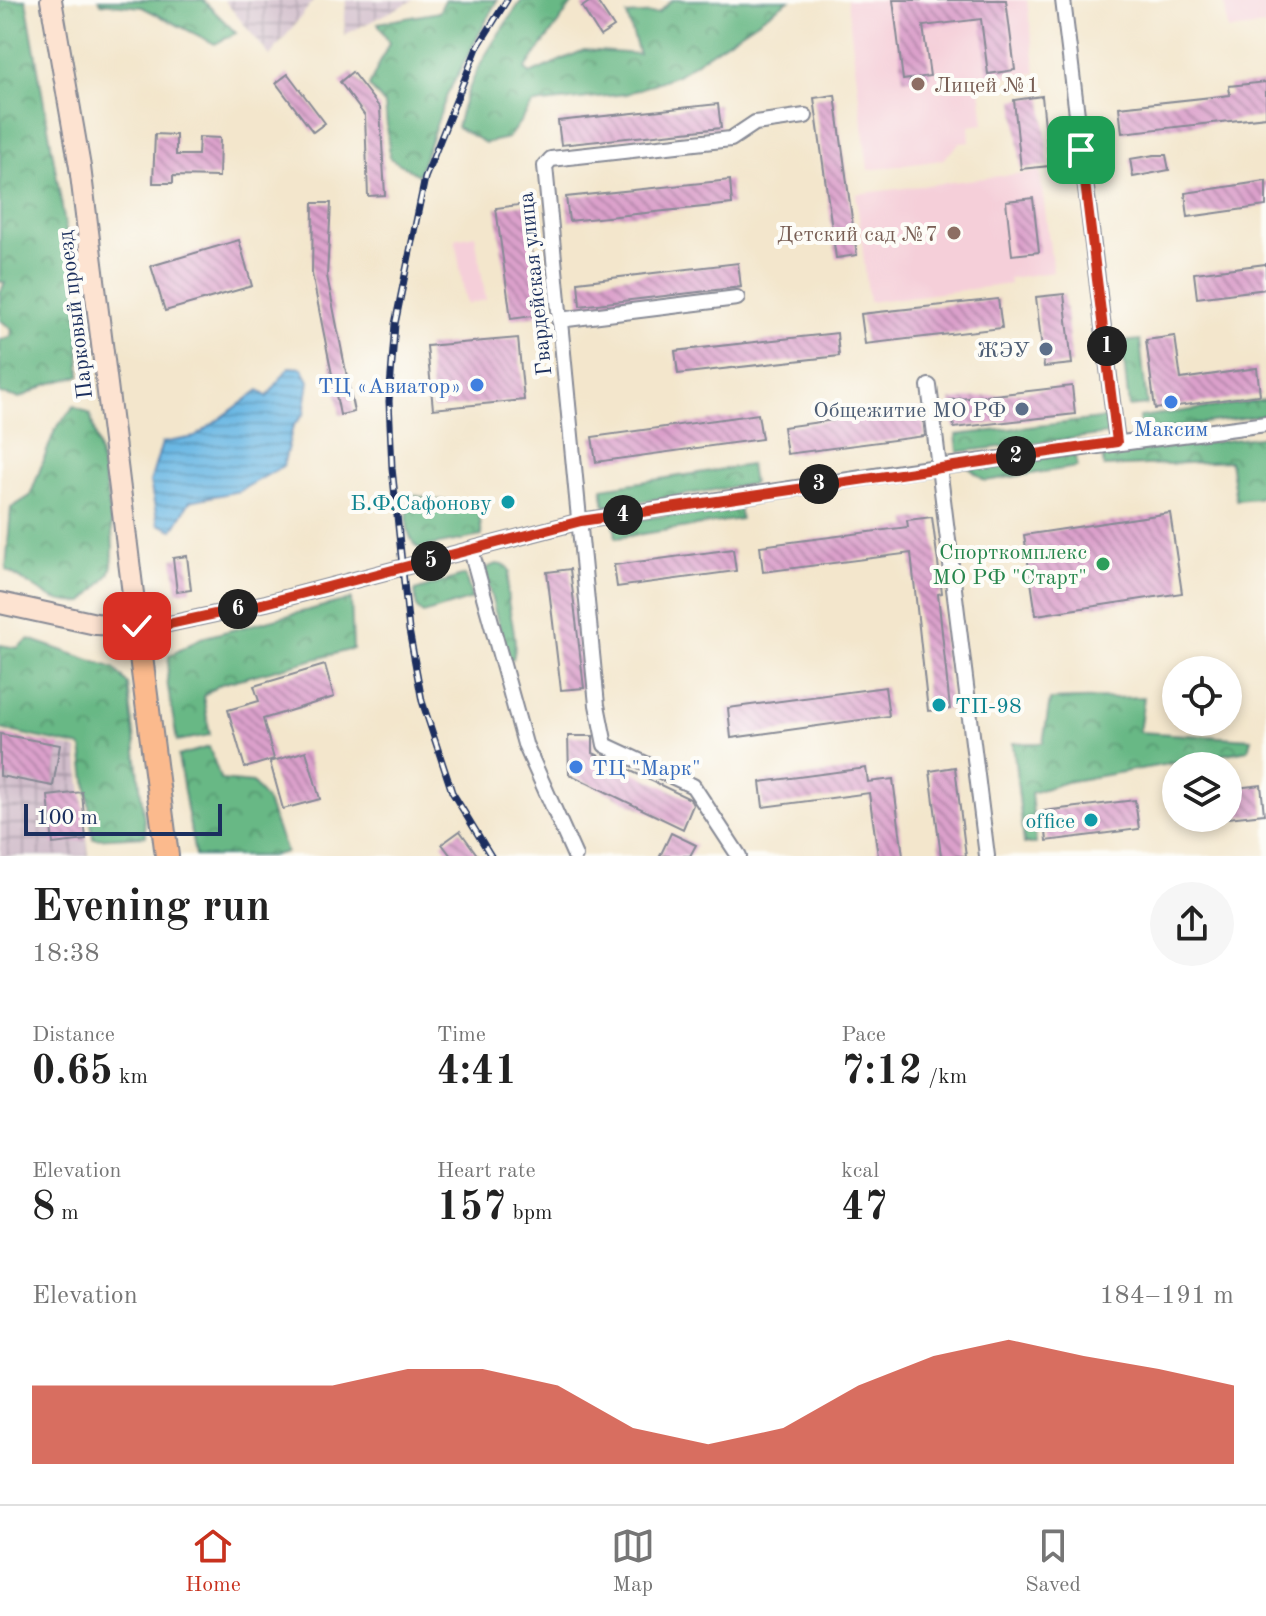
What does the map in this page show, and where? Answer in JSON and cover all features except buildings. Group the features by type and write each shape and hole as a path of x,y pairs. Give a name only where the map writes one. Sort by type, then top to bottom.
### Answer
{"main road":[{"name":"Парковый проезд","path":"51,0 80,167 137,626"},
{"path":"0,603 96,624 137,626 167,856"}],"street":[{"path":"1063,0 1117,442"},
{"name":"Гвардейская улица","path":"739,856 693,786 605,745 597,705 545,166 551,159 731,139 755,123 805,116"},
{"path":"559,320 737,298"},
{"path":"929,386 987,856"},
{"path":"137,626 169,624 266,603 581,521 939,467 1266,424"},
{"path":"471,550 525,744 575,856"}],"shaded area":[{"path":"224,0 314,0 270,56"},
{"path":"346,0 414,0 344,35"},
{"name":"Лицей №1","path":"847,0 1027,0 1036,73 979,80 984,124 969,126 970,142 960,143 942,160 868,170"},
{"path":"1224,0 1266,0 1266,26 1228,30"},
{"name":"Детский сад №7","path":"1040,171 1053,272 1009,278 1010,284 869,302 856,194"},
{"path":"475,235 486,300 466,304 455,239"},
{"path":"0,734 77,749 89,856 0,856"}],"green space":[{"path":"0,0 26,0 78,299 80,376 48,384 20,398 0,394 0,340 11,337 12,329 0,320 0,293 5,282 0,282"},
{"path":"99,0 203,0 236,33 215,44 142,7 101,3"},
{"path":"445,0 497,0 447,95 418,175 390,158 385,105 369,86 389,43 378,23 439,12"},
{"path":"522,0 575,0 525,69 530,74 584,50 639,54 627,15 658,13 672,0 789,0 677,75 626,94 533,104 508,138 485,143 457,127 467,92 483,60"},
{"path":"1140,340 1147,405 1129,407 1122,342"},
{"path":"1266,400 1266,415 1141,431 1139,417"},
{"path":"74,406 90,414 113,543 109,574 84,602 61,601 51,597 6,570 11,508 30,496 55,430"},
{"path":"1108,418 1110,434 958,452 956,435"},
{"path":"1266,436 1266,491 1258,498 1236,500 1230,461 1104,467 1102,455"},
{"path":"1076,454 1077,467 985,481 969,468"},
{"path":"750,465 753,484 605,507 602,488"},
{"path":"412,495 437,500 472,500 479,511 482,536 418,548 410,536 407,523"},
{"path":"739,505 741,519 616,538 614,523"},
{"path":"496,564 507,566 510,572 507,594 515,648 513,659 508,661 484,569"},
{"path":"465,575 472,599 423,614 417,609 415,591"},
{"path":"351,599 353,649 221,684 203,696 210,735 177,741 167,681 169,656 201,638"},
{"path":"29,639 114,668 128,684 146,836 93,839 82,747 0,729 0,645 17,648"},
{"path":"1144,697 1139,732 1162,733 1162,736 1251,739 1248,750 1162,752 1162,765 1066,782 1031,793 1036,844 1024,844 1013,743 1043,743 1050,700"},
{"path":"209,747 221,780 253,783 267,802 286,852 270,856 195,856 178,756"}],"water":[{"path":"289,367 302,368 309,381 304,414 293,426 283,466 239,491 190,501 173,530 158,524 150,482 162,443 195,437 259,390 267,397"}],"railway":[{"path":"491,856 452,792 422,701 409,630 392,468 389,401 395,324 425,178 477,48 507,0"}],"place":[{"name":"Лицей №1","path":"918,84"},
{"name":"Детский сад №7","path":"954,233"},
{"name":"ЖЭУ","path":"1046,349"},
{"name":"ТЦ «Авиатор»","path":"477,385"},
{"name":"Максим","path":"1171,402"},
{"name":"Общежитие МО РФ","path":"1022,409"},
{"name":"Б.Ф.Сафонову","path":"508,502"},
{"name":"Спорткомплекс МО РФ \"Старт\"","path":"1103,564"},
{"name":"ТП-98","path":"939,705"},
{"name":"ТЦ \"Марк\"","path":"576,767"},
{"name":"office","path":"1091,820"}],"route":[{"path":"137,626 169,624 266,603 581,521 1117,442 1081,150"}]}
